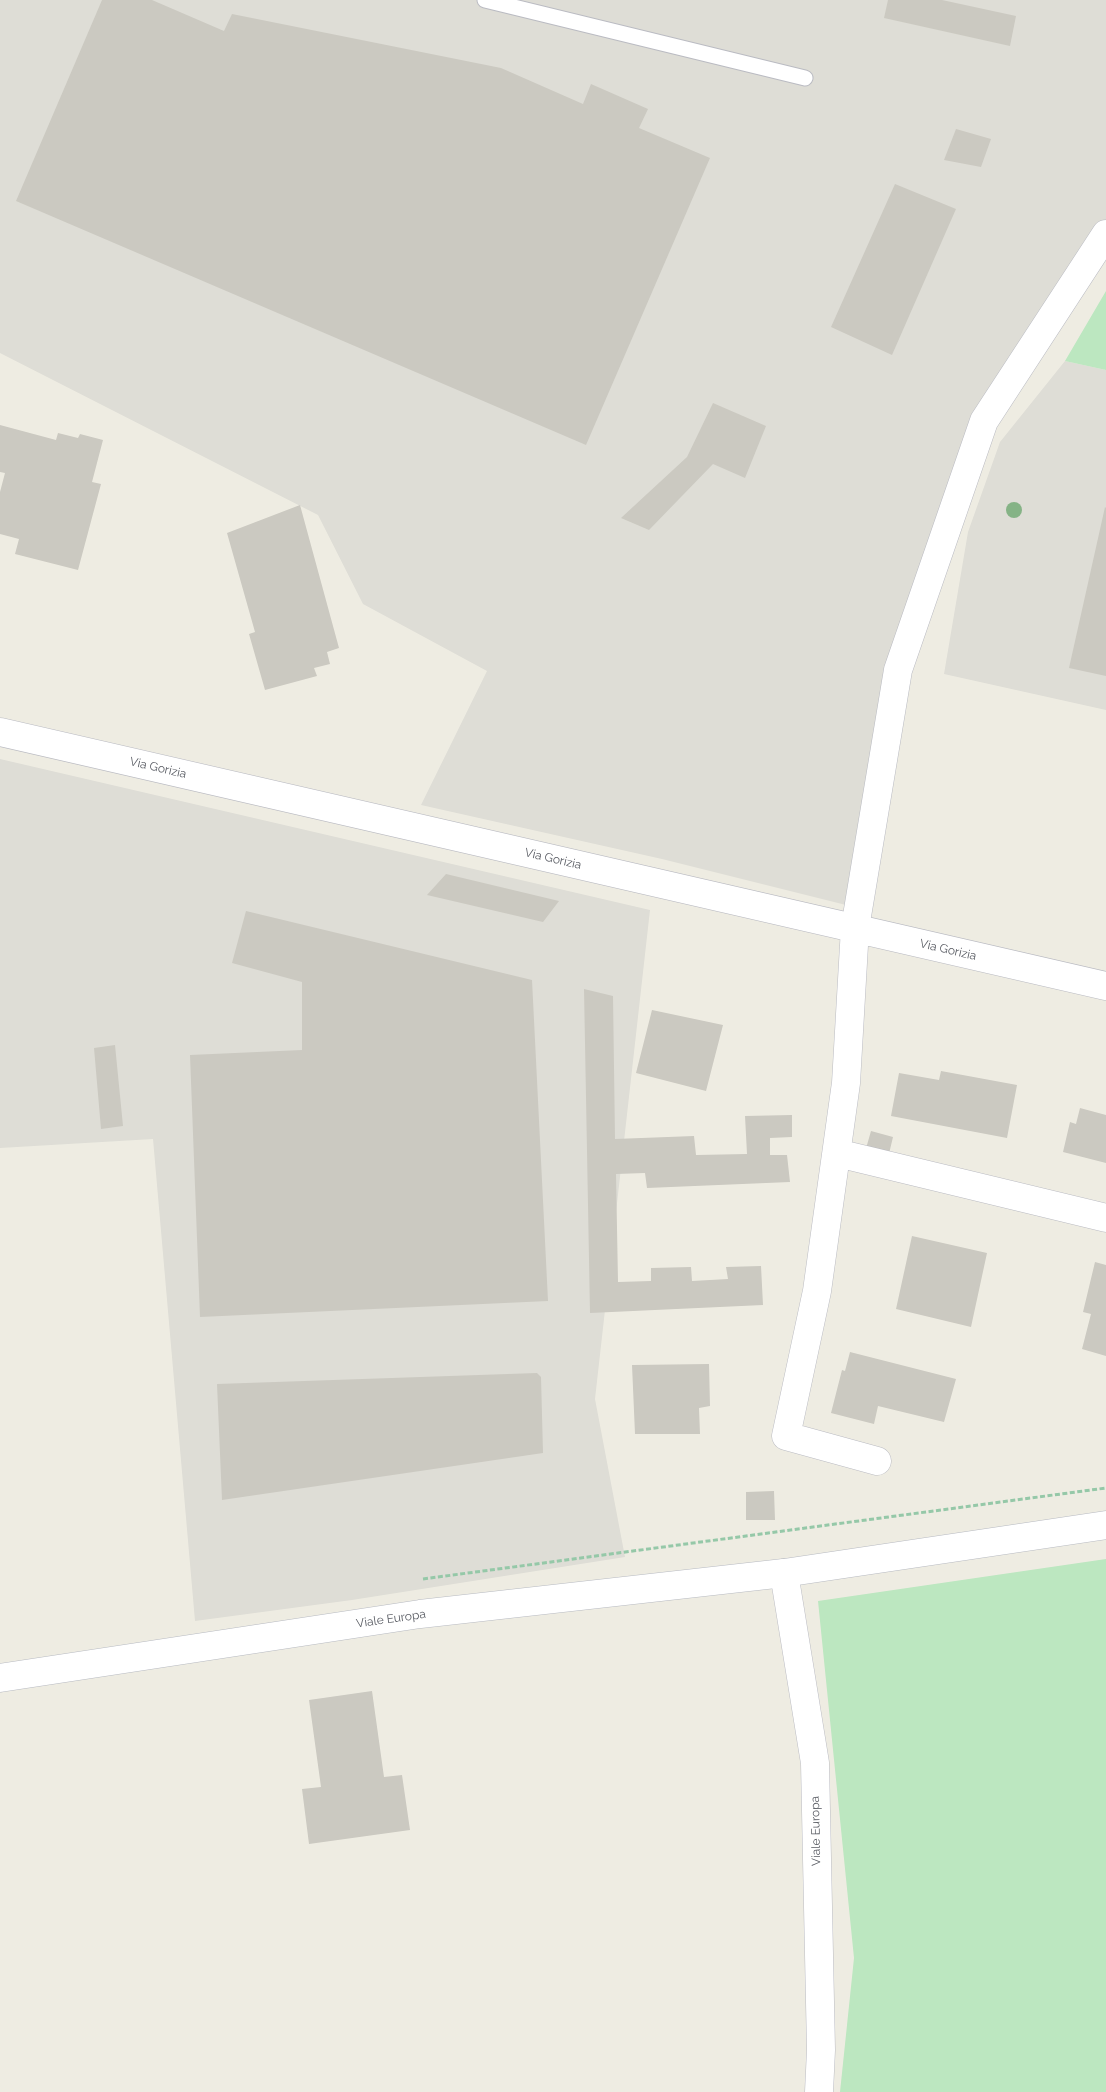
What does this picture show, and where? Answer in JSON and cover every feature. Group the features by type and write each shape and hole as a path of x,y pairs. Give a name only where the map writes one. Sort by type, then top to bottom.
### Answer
{"street":[{"path":"877,1460 786,1436 818,1291 846,1083 855,928 898,670 984,421 1106,234"},
{"name":"Via Gorizia","path":"0,732 1106,986"},
{"path":"837,1154 1106,1218"},
{"name":"Viale Europa","path":"0,1678 420,1614 784,1573 1106,1525"},
{"name":"Viale Europa","path":"784,1573 815,1764 821,2050 819,2092"}],"lane":[{"path":"485,0 805,78"}],"path":[{"path":"414,1580 1106,1488"}],"shaded area":[{"path":"0,0 1106,0 1106,222 947,498 902,615 881,712 850,906 662,859 421,805 487,671 363,604 318,515 0,353"},
{"path":"1065,361 1106,370 1106,710 944,674 968,532 1000,442"},
{"path":"0,759 650,910 595,1399 625,1557 352,1600 195,1621 153,1139 0,1148"}],"green space":[{"path":"1106,291 1106,370 1065,361"},
{"path":"1106,1559 1106,2092 840,2092 854,1958 818,1601"}],"building":[{"path":"102,0 152,0 224,31 232,14 501,68 583,104 591,84 648,109 639,128 710,158 586,445 16,201"},
{"path":"888,0 942,0 1016,16 1010,46 884,18"},
{"path":"956,129 991,139 981,167 944,160"},
{"path":"895,184 956,209 892,355 831,327"},
{"path":"713,403 766,426 745,478 713,464 649,530 621,518 687,457"},
{"path":"0,425 56,440 58,433 78,438 80,434 103,440 92,482 101,484 78,570 15,554 19,539 0,534 0,492 5,473 0,472"},
{"path":"300,505 339,648 327,652 330,664 314,668 317,676 265,690 249,634 255,632 227,533"},
{"path":"1106,508 1106,676 1069,668"},
{"path":"446,874 559,901 543,922 427,895"},
{"path":"246,911 532,980 548,1301 200,1317 190,1055 302,1050 302,982 232,963"},
{"path":"584,989 613,996 615,1139 694,1136 696,1155 747,1154 745,1116 792,1115 792,1137 770,1138 770,1155 787,1155 790,1182 647,1188 645,1173 616,1174 618,1282 651,1281 651,1268 691,1267 692,1281 728,1279 726,1267 761,1266 763,1305 590,1313"},
{"path":"652,1010 723,1025 706,1091 636,1073"},
{"path":"115,1045 123,1126 101,1129 94,1048"},
{"path":"941,1071 1017,1085 1007,1138 891,1116 899,1073 939,1080"},
{"path":"1080,1108 1106,1115 1106,1163 1063,1152 1070,1122 1076,1124"},
{"path":"871,1131 893,1137 888,1158 865,1152"},
{"path":"912,1236 987,1253 971,1327 896,1309"},
{"path":"1095,1262 1106,1265 1106,1356 1082,1349 1091,1314 1083,1312"},
{"path":"850,1352 956,1379 944,1422 878,1406 874,1424 831,1413 842,1370 845,1371"},
{"path":"709,1364 710,1406 699,1408 700,1434 635,1434 632,1365"},
{"path":"537,1373 541,1377 543,1453 222,1500 217,1384"},
{"path":"774,1491 775,1520 746,1520 746,1492"},
{"path":"372,1691 384,1777 402,1775 410,1830 309,1844 302,1789 321,1787 309,1700"}]}
